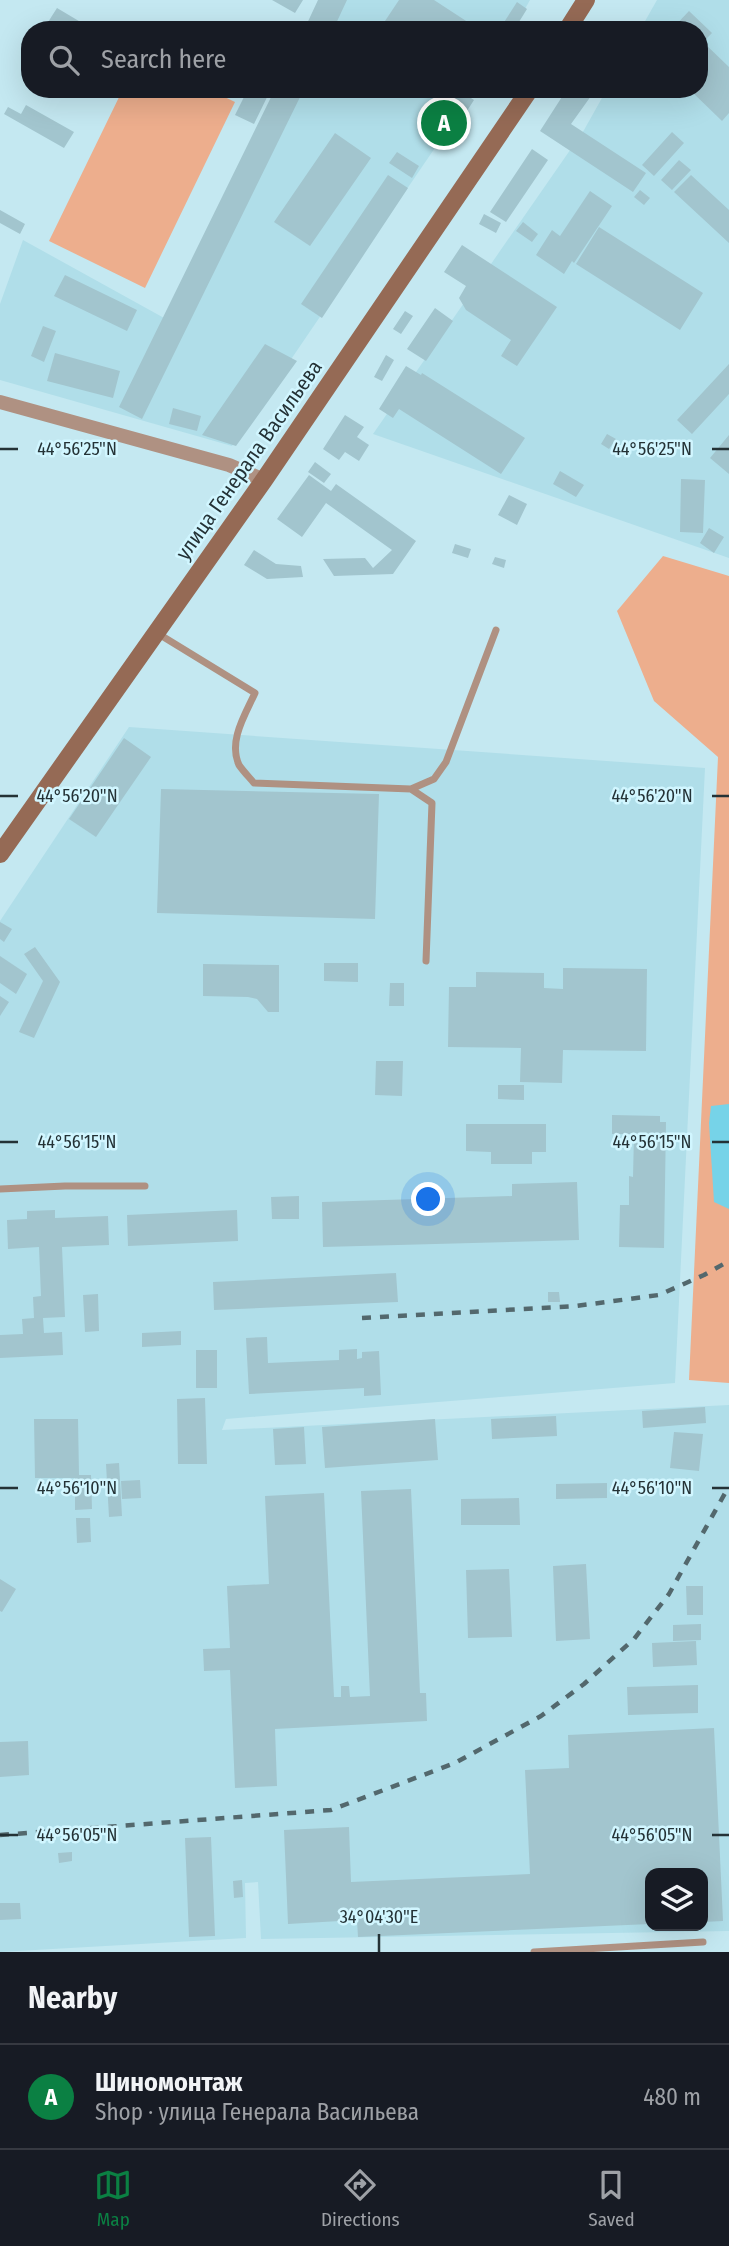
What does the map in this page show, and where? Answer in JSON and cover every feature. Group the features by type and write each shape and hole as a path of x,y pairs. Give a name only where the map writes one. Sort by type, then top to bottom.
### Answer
{"main road":[{"path":"573,21 586,0"},
{"name":"улица Генерала Васильева","path":"0,854 264,480 524,98"}],"street":[{"path":"0,402 229,465 264,480"}],"lane":[{"path":"156,632 255,694 239,726 235,750 240,766 254,783 411,789 434,779 446,762 496,630"},
{"path":"411,789 432,803 426,961"},
{"path":"0,1189 65,1185 145,1186"},
{"path":"534,1952 703,1942"}],"shaded area":[{"path":"343,0 530,0 518,21 333,21"},
{"path":"657,0 729,0 729,558 373,434 584,130 602,98 708,98 708,21 645,21"},
{"path":"119,98 227,98 235,102 145,288 49,241"},
{"path":"296,98 469,98 232,446 0,380 0,304 23,240 184,329"},
{"path":"663,556 729,576 729,1383 689,1380 718,757 654,701 617,611"},
{"path":"129,727 705,768 675,1383 226,1419 222,1430 729,1405 729,1931 261,1939 258,1882 245,1883 246,1938 0,1952 0,921"}],"water":[{"path":"729,1104 729,1209 714,1202 709,1123 711,1106"}],"building":[{"path":"272,0 303,0 295,13"},
{"path":"318,0 347,0 337,21 308,21"},
{"path":"399,0 434,0 466,21 385,21"},
{"path":"517,2 527,9 520,21 505,21"},
{"path":"57,8 79,21 49,21"},
{"path":"689,11 699,21 680,21"},
{"path":"708,47 729,67 729,113 722,121 698,98 708,98"},
{"path":"244,98 267,98 254,124 235,115"},
{"path":"271,98 300,98 142,419 119,407"},
{"path":"445,98 474,100 443,148 422,134"},
{"path":"561,98 590,98 571,124 646,173 633,192 540,131"},
{"path":"26,105 74,132 64,148 4,114 8,107 21,114"},
{"path":"672,132 684,143 654,176 642,165"},
{"path":"335,133 371,158 310,246 274,222"},
{"path":"532,149 548,160 506,222 490,212"},
{"path":"397,152 419,166 412,178 389,163"},
{"path":"679,160 691,170 672,190 661,180"},
{"path":"388,175 408,188 322,318 301,304"},
{"path":"691,175 729,210 729,243 674,192"},
{"path":"640,190 650,198 644,205 634,197"},
{"path":"590,191 612,206 564,274 536,255 552,230 560,236"},
{"path":"0,210 25,224 20,234 0,223"},
{"path":"484,214 501,223 496,233 479,224"},
{"path":"523,222 538,234 532,242 516,231"},
{"path":"599,227 703,293 680,330 576,264"},
{"path":"462,245 557,307 517,366 501,356 511,340 466,310 459,298 466,286 444,272"},
{"path":"65,275 137,310 127,331 54,296"},
{"path":"435,308 453,321 426,361 407,349"},
{"path":"405,311 413,316 401,334 393,329"},
{"path":"43,326 56,331 44,362 31,356"},
{"path":"265,344 297,361 236,446 202,435"},
{"path":"55,353 120,371 113,398 47,381"},
{"path":"386,355 394,360 382,381 374,377"},
{"path":"729,364 729,394 692,434 677,420"},
{"path":"406,366 421,375 422,373 525,438 501,474 399,409 393,418 379,409"},
{"path":"173,408 201,416 197,431 169,424"},
{"path":"345,415 364,427 357,437 369,445 359,461 345,452 339,460 323,449"},
{"path":"607,434 616,439 609,449 601,444"},
{"path":"729,435 729,474 710,458"},
{"path":"315,462 331,474 324,483 308,472"},
{"path":"560,471 584,485 576,497 553,484"},
{"path":"309,475 331,491 336,484 416,541 393,574 334,576 323,559 365,558 373,568 392,550 326,503 302,537 277,519"},
{"path":"681,479 705,480 703,533 680,532"},
{"path":"509,495 527,504 517,525 498,515"},
{"path":"709,528 724,537 714,553 700,543"},
{"path":"455,544 471,549 468,558 452,553"},
{"path":"254,550 276,564 301,566 303,577 267,579 244,565"},
{"path":"495,557 506,560 504,568 492,564"},
{"path":"124,738 151,757 96,837 69,819"},
{"path":"161,789 379,794 375,919 157,913"},
{"path":"0,922 12,929 4,942 0,939"},
{"path":"35,947 60,982 34,1038 19,1032 43,981 24,954"},
{"path":"0,956 27,974 16,994 0,983"},
{"path":"324,963 358,963 358,982 324,981"},
{"path":"203,964 279,965 279,1012 268,1012 257,999 248,997 203,996"},
{"path":"563,968 647,969 646,1051 563,1050 562,1083 520,1082 521,1048 448,1047 449,987 476,987 476,972 544,973 544,988 563,989"},
{"path":"390,983 404,983 404,1006 389,1006"},
{"path":"0,996 9,1002 0,1016"},
{"path":"376,1061 403,1061 402,1096 375,1095"},
{"path":"498,1085 524,1085 524,1100 498,1099"},
{"path":"612,1115 660,1116 660,1122 666,1122 664,1248 619,1247 620,1205 629,1205 629,1176 633,1177 634,1134 612,1134"},
{"path":"466,1124 546,1124 546,1152 532,1152 532,1164 491,1164 491,1152 466,1151"},
{"path":"577,1182 579,1240 323,1247 322,1202 512,1196 512,1184"},
{"path":"299,1196 299,1219 272,1219 271,1197"},
{"path":"55,1210 55,1218 108,1216 109,1245 62,1247 65,1317 43,1318 44,1333 62,1332 63,1355 0,1358 0,1335 23,1334 22,1319 34,1318 33,1297 41,1296 39,1247 8,1249 7,1220 27,1219 27,1211"},
{"path":"237,1210 238,1241 128,1246 127,1215"},
{"path":"396,1273 398,1302 214,1310 213,1282"},
{"path":"548,1292 559,1292 560,1302 548,1302"},
{"path":"98,1294 99,1331 85,1332 83,1295"},
{"path":"181,1331 181,1345 142,1347 142,1333"},
{"path":"267,1337 268,1363 339,1360 339,1350 357,1349 357,1359 362,1358 362,1352 379,1351 381,1395 364,1396 364,1388 249,1394 246,1338"},
{"path":"196,1350 217,1350 217,1388 196,1388"},
{"path":"205,1398 207,1464 178,1464 177,1399"},
{"path":"705,1407 706,1423 643,1428 642,1411"},
{"path":"556,1416 557,1436 492,1439 491,1419"},
{"path":"34,1419 78,1419 79,1475 91,1475 92,1509 75,1510 75,1478 35,1478"},
{"path":"435,1419 438,1460 325,1468 322,1427"},
{"path":"304,1427 306,1464 275,1465 273,1429"},
{"path":"674,1432 703,1434 699,1471 670,1468"},
{"path":"119,1463 122,1516 109,1517 106,1464"},
{"path":"140,1480 141,1498 122,1499 121,1481"},
{"path":"607,1483 607,1498 556,1499 556,1484"},
{"path":"411,1489 420,1693 426,1693 427,1721 275,1729 277,1786 235,1788 230,1670 204,1671 203,1649 230,1648 227,1586 269,1584 265,1496 324,1493 334,1697 341,1697 341,1686 349,1686 350,1697 370,1696 361,1491"},
{"path":"519,1498 520,1525 461,1525 461,1499"},
{"path":"76,1518 90,1518 91,1542 77,1543"},
{"path":"586,1564 590,1639 556,1641 553,1566"},
{"path":"509,1569 512,1637 468,1638 466,1570"},
{"path":"0,1579 16,1589 2,1612 0,1611"},
{"path":"686,1586 703,1586 703,1615 687,1615"},
{"path":"701,1624 701,1640 673,1641 673,1625"},
{"path":"696,1641 697,1665 653,1667 652,1643"},
{"path":"698,1685 698,1713 628,1715 627,1687"},
{"path":"714,1728 723,1921 708,1922 708,1868 645,1868 645,1924 358,1937 357,1920 288,1924 284,1830 349,1827 351,1882 530,1874 525,1770 569,1768 568,1735"},
{"path":"28,1741 29,1775 0,1777 0,1742"},
{"path":"211,1837 215,1936 189,1937 185,1838"},
{"path":"72,1852 72,1861 59,1863 58,1853"},
{"path":"242,1880 243,1897 234,1898 233,1881"},
{"path":"0,1903 20,1903 21,1919 0,1920"}],"railway":[{"path":"362,1318 576,1306 659,1295 729,1261"},
{"path":"0,1835 331,1810 455,1763 541,1716 584,1684 634,1639 669,1594 729,1486"}],"place":[{"name":"Шиномонтаж","path":"444,123"}]}
